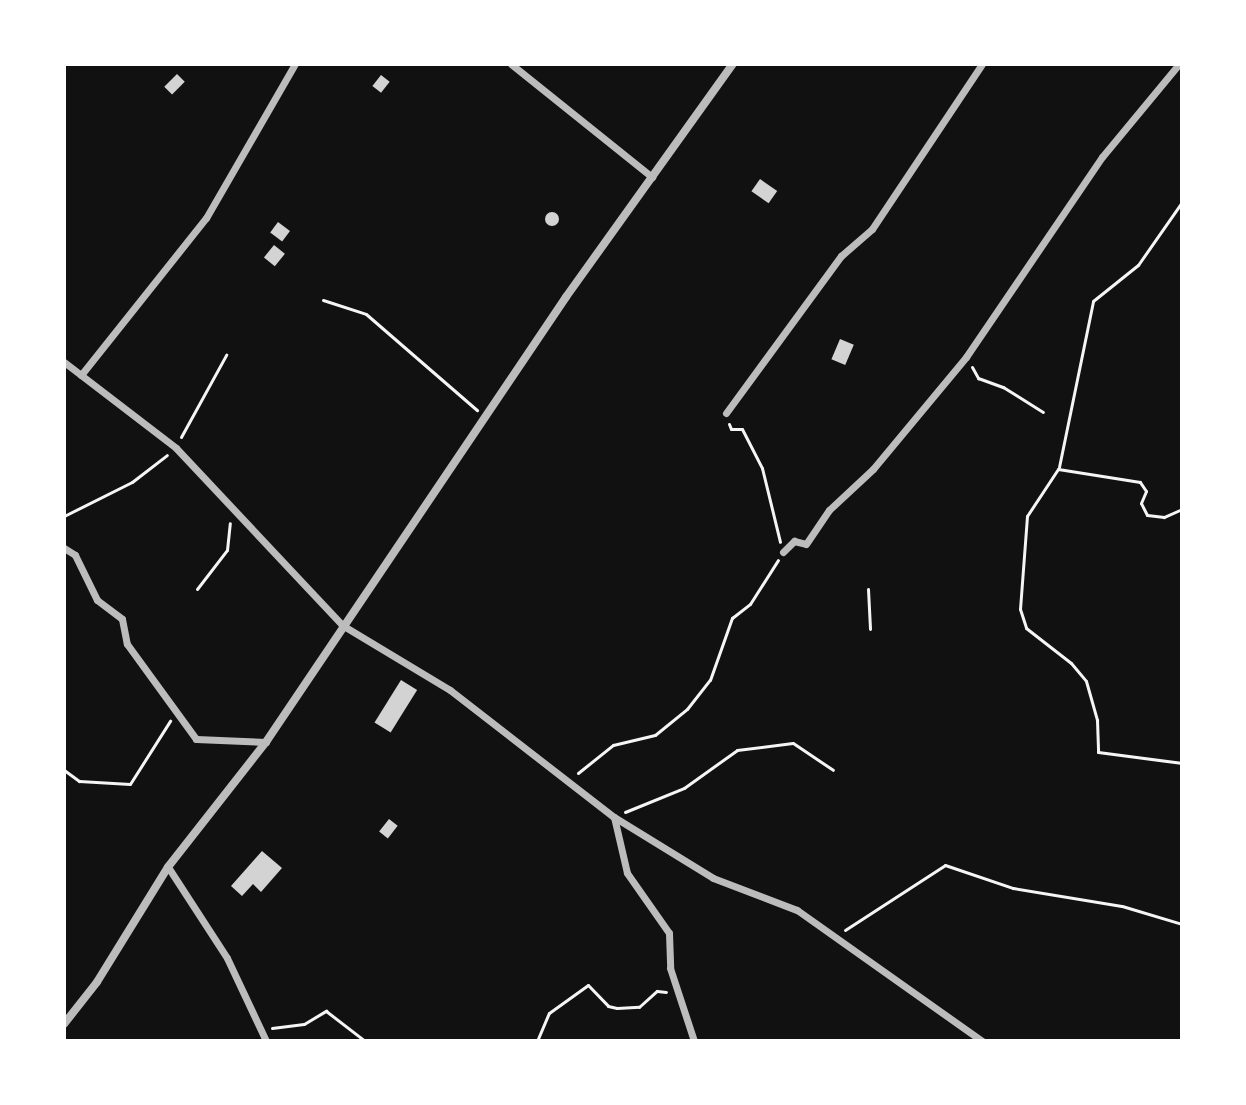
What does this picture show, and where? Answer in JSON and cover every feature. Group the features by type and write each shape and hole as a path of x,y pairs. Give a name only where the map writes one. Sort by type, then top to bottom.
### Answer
{"street":[{"path":"81,375 206,218 295,64"},
{"path":"511,64 652,177"},
{"path":"64,1024 97,982 168,867 266,742 485,416 733,64"},
{"path":"726,413 841,256 872,229 982,64"},
{"path":"783,552 794,541 806,544 829,510 873,469 943,377 966,357 1102,157 1179,64"},
{"path":"64,362 176,448 342,625 450,690 614,817 713,878 797,910 982,1041"},
{"path":"64,548 75,555 97,600 122,619 127,644 174,715 196,739 266,742"},
{"path":"614,817 627,873 669,933 670,968 694,1041"},
{"path":"168,867 227,958 264,1029 266,1041"}],"path":[{"path":"1182,202 1138,265 1093,301 1058,469 1027,516 1020,609 1026,628 1071,663 1086,681 1097,720 1098,752 1182,763"},
{"path":"323,300 366,314 485,416"},
{"path":"966,357 978,378 1043,412"},
{"path":"568,781 613,745 655,735 687,709 710,680 732,618 750,604 783,552 762,468 742,429 731,429 726,413"},
{"path":"1058,469 1140,482 1146,491 1141,503 1147,515 1164,517 1182,509"},
{"path":"197,589 227,550 231,508"},
{"path":"868,589 870,629"},
{"path":"64,770 79,781 130,784 174,715"},
{"path":"614,817 684,788 737,750 793,743 833,770"},
{"path":"836,937 945,865 1013,888 1122,906 1182,924"},
{"path":"537,1041 549,1013 588,985 608,1006 617,1008 639,1007 657,991 678,992"},
{"path":"264,1029 304,1024 326,1011 365,1041"}],"building":[{"path":"177,74 185,82 172,95 164,87"},
{"path":"381,75 390,82 381,93 372,86"},
{"path":"760,179 777,191 769,203 751,191"},
{"path":"552,212 559,219 552,226 545,219"},
{"path":"278,222 290,231 282,241 270,232"},
{"path":"274,245 285,254 275,266 264,257"},
{"path":"840,339 854,345 845,365 831,359"},
{"path":"401,680 417,690 391,732 375,722"},
{"path":"389,819 398,826 388,838 379,832"},
{"path":"262,851 282,868 261,892 253,884 242,896 231,886"}]}
